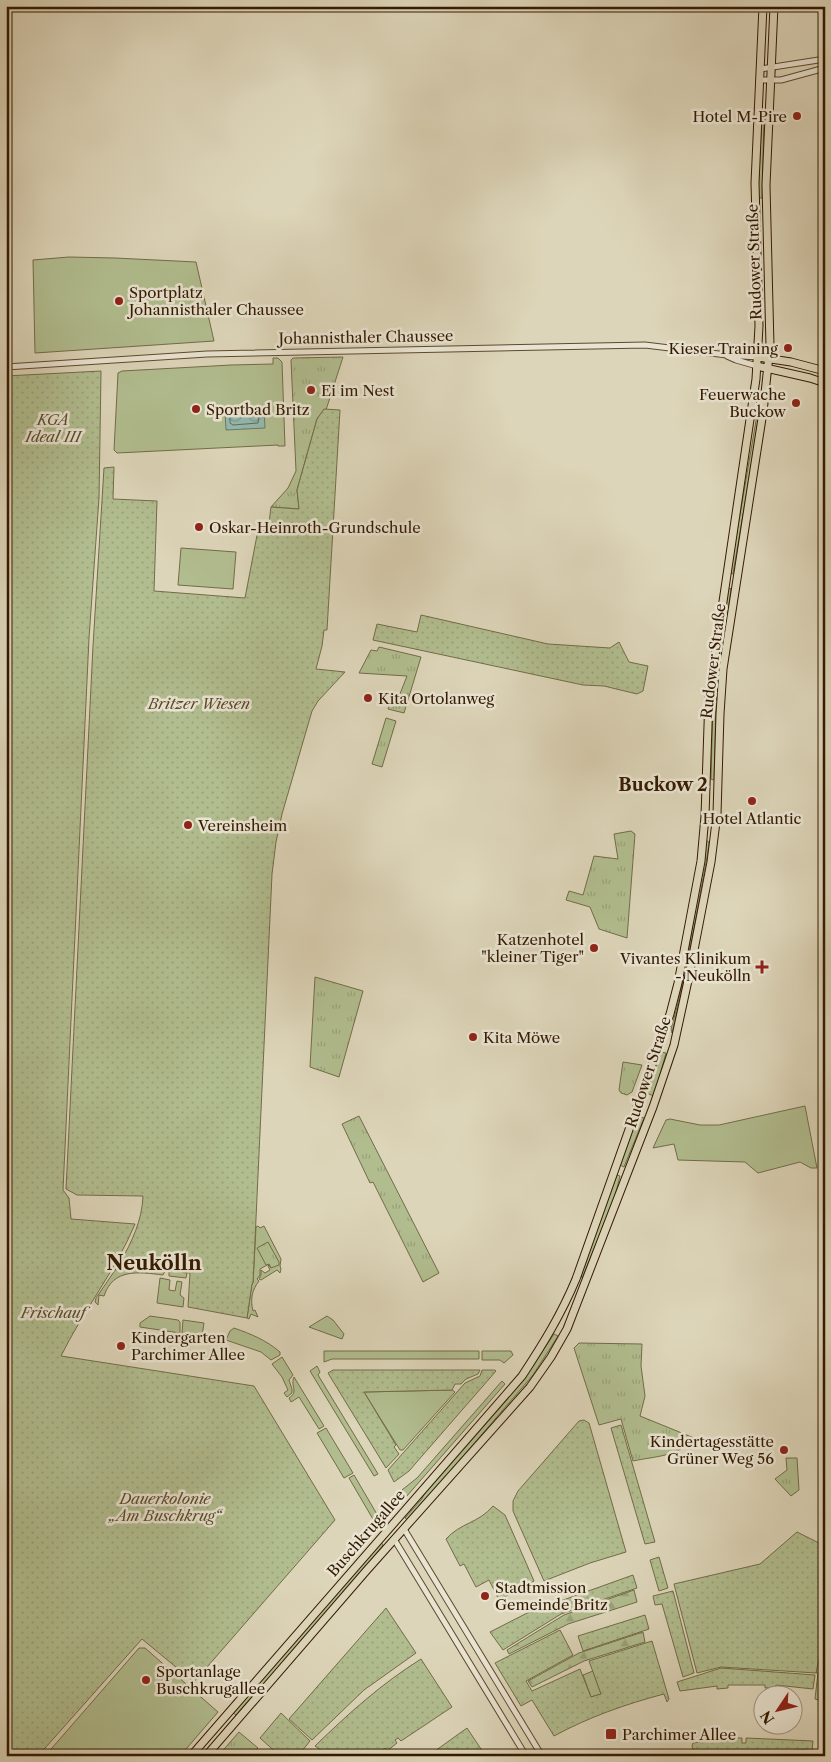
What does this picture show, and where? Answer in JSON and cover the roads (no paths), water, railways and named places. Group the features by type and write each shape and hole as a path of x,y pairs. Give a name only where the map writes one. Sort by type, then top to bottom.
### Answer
{"main road":[{"name":"Rudower Straße","path":"556,1324 576,1280 662,1036 678,983 702,857 706,816 709,696 732,537 753,411 758,357 759,320 755,213 763,6"},
{"name":"Rudower Straße","path":"567,1329 656,1099 674,1045 711,862 717,814 723,669 763,412 768,368 769,327 766,213 774,6"},
{"path":"762,25 773,25"},
{"path":"758,110 769,111"},
{"path":"755,213 766,213"},
{"name":"Johannisthaler Chaussee","path":"758,357 804,365 825,371"},
{"name":"Johannisthaler Chaussee","path":"757,366 805,376 825,383"},
{"path":"753,411 763,412"},
{"name":"Buschkrugallee","path":"191,1756 522,1376 556,1324"},
{"name":"Buschkrugallee","path":"206,1756 394,1539 530,1387 551,1358 567,1329"},
{"path":"226,1715 235,1723"}],"street":[{"path":"760,69 825,59"},
{"path":"759,80 781,80 825,68"},
{"name":"Johannisthaler Chaussee","path":"6,367 215,354 645,345 758,357"},
{"name":"Johannisthaler Chaussee","path":"727,355 736,360 757,366"},
{"path":"404,1529 542,1756"},
{"path":"394,1539 526,1756"}],"water":[{"path":"264,409 265,428 226,430 225,411"}],"place":[{"name":"Hotel M-Pire","path":"797,116"},
{"name":"Sportplatz Johannisthaler Chaussee","path":"119,301"},
{"name":"Kieser Training","path":"788,348"},
{"name":"Ei im Nest","path":"311,390"},
{"name":"Feuerwache Buckow","path":"796,403"},
{"name":"Sportbad Britz","path":"196,409"},
{"name":"Oskar-Heinroth-Grundschule","path":"199,527"},
{"name":"Kita Ortolanweg","path":"368,698"},
{"name":"Hotel Atlantic","path":"752,801"},
{"name":"Vereinsheim","path":"188,825"},
{"name":"Katzenhotel \"kleiner Tiger\"","path":"594,948"},
{"name":"Vivantes Klinikum - Neukölln","path":"762,967"},
{"name":"Kita Möwe","path":"473,1037"},
{"name":"Kindergarten Parchimer Allee","path":"121,1346"},
{"name":"Kindertagesstätte Grüner Weg 56","path":"784,1450"},
{"name":"Stadtmission Gemeinde Britz","path":"485,1596"},
{"name":"Sportanlage Buschkrugallee","path":"146,1680"},
{"name":"Parchimer Allee","path":"611,1734"}],"district":[{"name":"Buckow 2","path":"663,785"},
{"name":"Neukölln","path":"154,1263"}],"park label":[{"name":"KGA Ideal III","path":"53,428"},
{"name":"Britzer Wiesen","path":"199,703"},
{"name":"Frischauf","path":"53,1312"},
{"name":"Dauerkolonie „Am Buschkrug“","path":"165,1506"}]}
